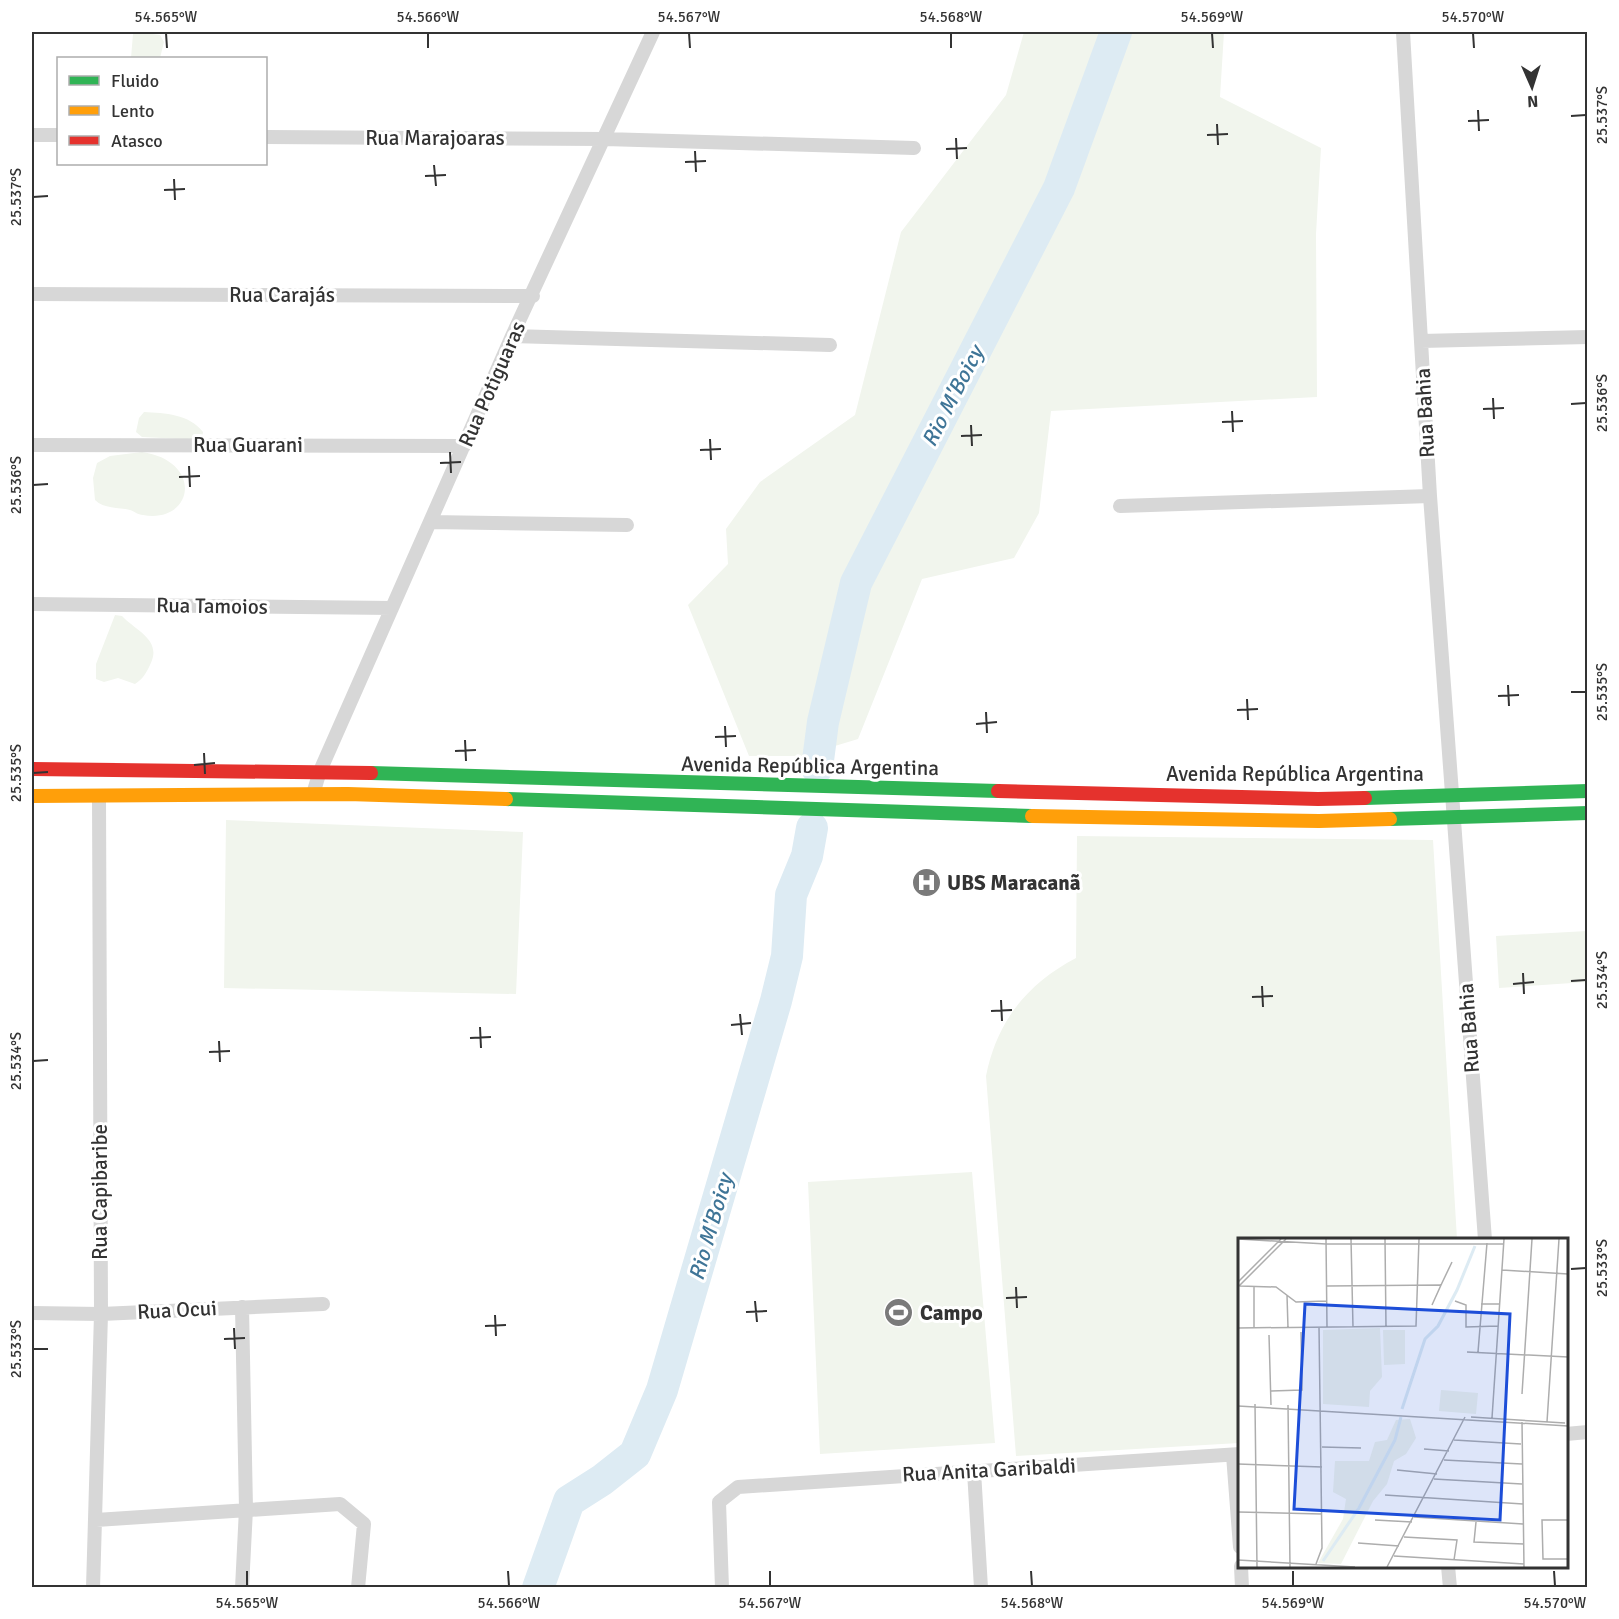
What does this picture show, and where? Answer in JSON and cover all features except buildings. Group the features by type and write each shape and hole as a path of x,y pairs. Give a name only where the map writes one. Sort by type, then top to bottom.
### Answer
{"main road":[{"name":"Avenida República Argentina","path":"32,769 320,771 1090,795 1318,799 1587,791"},
{"path":"99,797 110,783 151,770"},
{"name":"Avenida República Argentina","path":"32,796 313,794 992,815 1319,821 1587,813"}],"street":[{"name":"Rua Potiguaras","path":"313,794 320,771 512,336 533,296 653,32"},
{"name":"Rua Bahia","path":"1403,32 1430,496 1485,1238"},
{"path":"32,135 57,135"},
{"name":"Rua Marajoaras","path":"267,137 605,140 914,148"},
{"name":"Rua Carajás","path":"32,294 533,296"},
{"path":"512,336 830,345"},
{"path":"1421,341 1587,337"},
{"name":"Rua Guarani","path":"32,444 464,446"},
{"path":"1120,506 1430,496"},
{"path":"430,522 627,525"},
{"name":"Rua Tamoios","path":"32,604 392,608"},
{"name":"Rua Capibaribe","path":"93,1587 101,1314 99,797"},
{"name":"Rua Ocui","path":"32,1313 101,1314 323,1304"},
{"path":"242,1307 246,1509 242,1587"},
{"path":"1568,1434 1587,1432"},
{"path":"1236,1455 1238,1516"},
{"name":"Rua Anita Garibaldi","path":"722,1587 719,1502 738,1487 1236,1455"},
{"path":"974,1471 981,1587"},
{"path":"96,1520 340,1504 364,1524 358,1587"},
{"path":"1241,1568 1242,1587"},
{"path":"1448,1568 1450,1587"}],"shaded area":[{"path":"138,32 160,35 164,42 160,57 131,57 133,34"},
{"path":"1024,32 1224,32 1220,97 1321,148 1316,234 1317,397 1051,411 1039,513 1014,558 922,579 858,739 802,756 749,756 688,605 728,564 726,529 760,482 855,415 901,232 1006,95"},
{"path":"144,412 168,414 191,421 203,432 202,440 142,437 136,432 139,418"},
{"path":"142,452 162,458 175,467 183,478 185,490 181,501 173,510 160,515 141,515 130,510 107,506 95,500 93,478 97,463 110,456"},
{"path":"115,615 122,616 151,642 153,656 149,668 135,684 118,678 104,682 96,679 96,664"},
{"path":"226,820 523,832 516,994 224,988"},
{"path":"1077,836 1433,840 1457,1238 1238,1238 1238,1443 1016,1456 986,1076 998,1038 1006,1021 1017,1006 1043,980 1076,958"},
{"path":"1587,931 1587,982 1499,988 1496,936"},
{"name":"Campo","path":"972,1172 995,1443 820,1454 808,1182"}],"waterway":[{"name":"Rio M'Boicy","path":"817,768 823,722 856,583 1059,188 1116,32"},
{"name":"Rio M'Boicy","path":"538,1588 569,1501 602,1480 635,1454 662,1390 776,1001 787,956 791,895 807,856 812,828"}],"traffic: fast":[{"path":"371,773 998,791"},
{"path":"1365,798 1588,791"},
{"path":"506,799 1032,816"},
{"path":"1390,819 1588,813"}],"traffic: slow":[{"path":"32,796 348,794 506,799"},
{"path":"1032,816 1319,821 1390,819"}],"traffic: jam":[{"path":"32,769 371,773"},
{"path":"998,791 1318,799 1365,798"}],"place":[{"name":"UBS Maracanã","path":"926,883"},
{"name":"Campo","path":"899,1313"}]}
